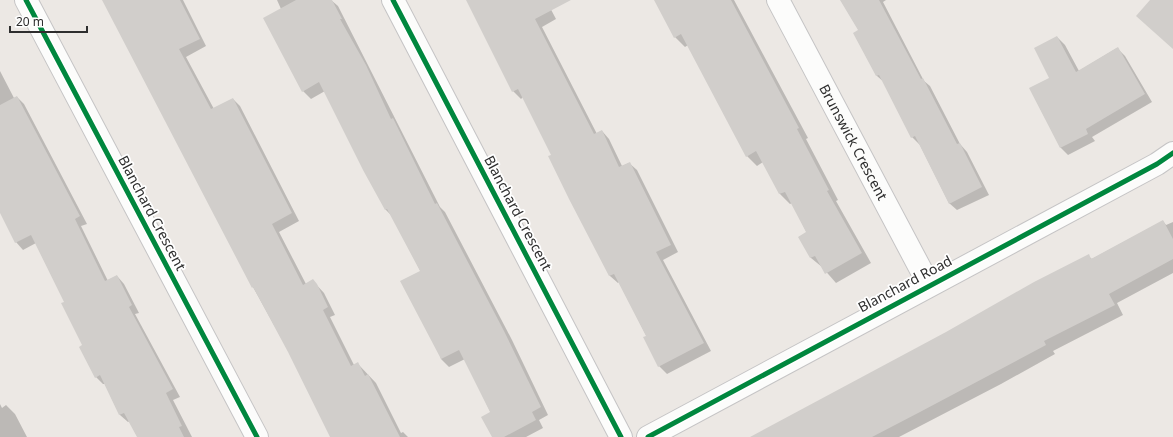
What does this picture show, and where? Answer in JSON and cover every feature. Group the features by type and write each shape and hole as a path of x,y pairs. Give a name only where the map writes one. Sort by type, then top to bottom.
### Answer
{"street":[{"name":"Blanchard Crescent","path":"26,0 257,437"},
{"name":"Blanchard Crescent","path":"393,0 621,437"},
{"name":"Brunswick Crescent","path":"778,0 929,285"},
{"name":"Blanchard Road","path":"648,437 1157,164 1173,153"}],"building":[{"path":"102,0 180,0 200,39 179,49 211,109 233,98 292,213 272,224 303,285 313,279 317,284 328,307 323,310 351,366 358,362 365,376 368,374 400,437 330,437 288,352 253,287 252,288"},
{"path":"296,0 332,0 342,19 340,19 366,65 391,119 393,118 435,204 437,203 504,331 541,407 532,412 536,420 504,437 492,437 481,417 490,412 459,350 441,359 400,281 420,271 387,209 385,210 363,170 319,82 302,92 263,18"},
{"path":"466,0 571,0 535,19 594,134 602,130 619,167 630,162 671,245 656,252 704,343 658,367 643,337 646,336 614,274 609,276 569,199 548,156 551,155 518,89 512,92"},
{"path":"654,0 731,0 799,128 797,129 829,190 827,191 862,253 825,274 815,256 810,258 798,237 806,232 785,192 779,194 756,151 746,157 681,34 674,38"},
{"path":"840,0 879,0 921,79 923,78 957,144 960,143 982,187 949,204 915,136 911,138 879,75 876,76 853,33 858,30"},
{"path":"1150,0 1173,0 1173,49 1136,16"},
{"path":"1057,36 1076,72 1118,47 1145,94 1086,129 1088,134 1060,148 1029,88 1049,78 1034,48"},
{"path":"17,96 80,216 75,219 105,281 117,275 132,305 129,307 173,389 166,393 182,426 179,427 184,437 137,437 124,413 119,415 100,375 95,378 79,347 82,345 61,303 64,302 31,235 15,243 0,213 0,105"},
{"path":"1163,220 1173,239 1173,259 1109,294 1115,305 1044,341 1046,345 920,412 872,437 750,437 946,332 1034,282 1089,254 1091,259"}],"cycle path":[{"path":"26,0 257,437"},
{"path":"393,0 621,437"},
{"path":"648,437 1157,164 1173,153"}]}
